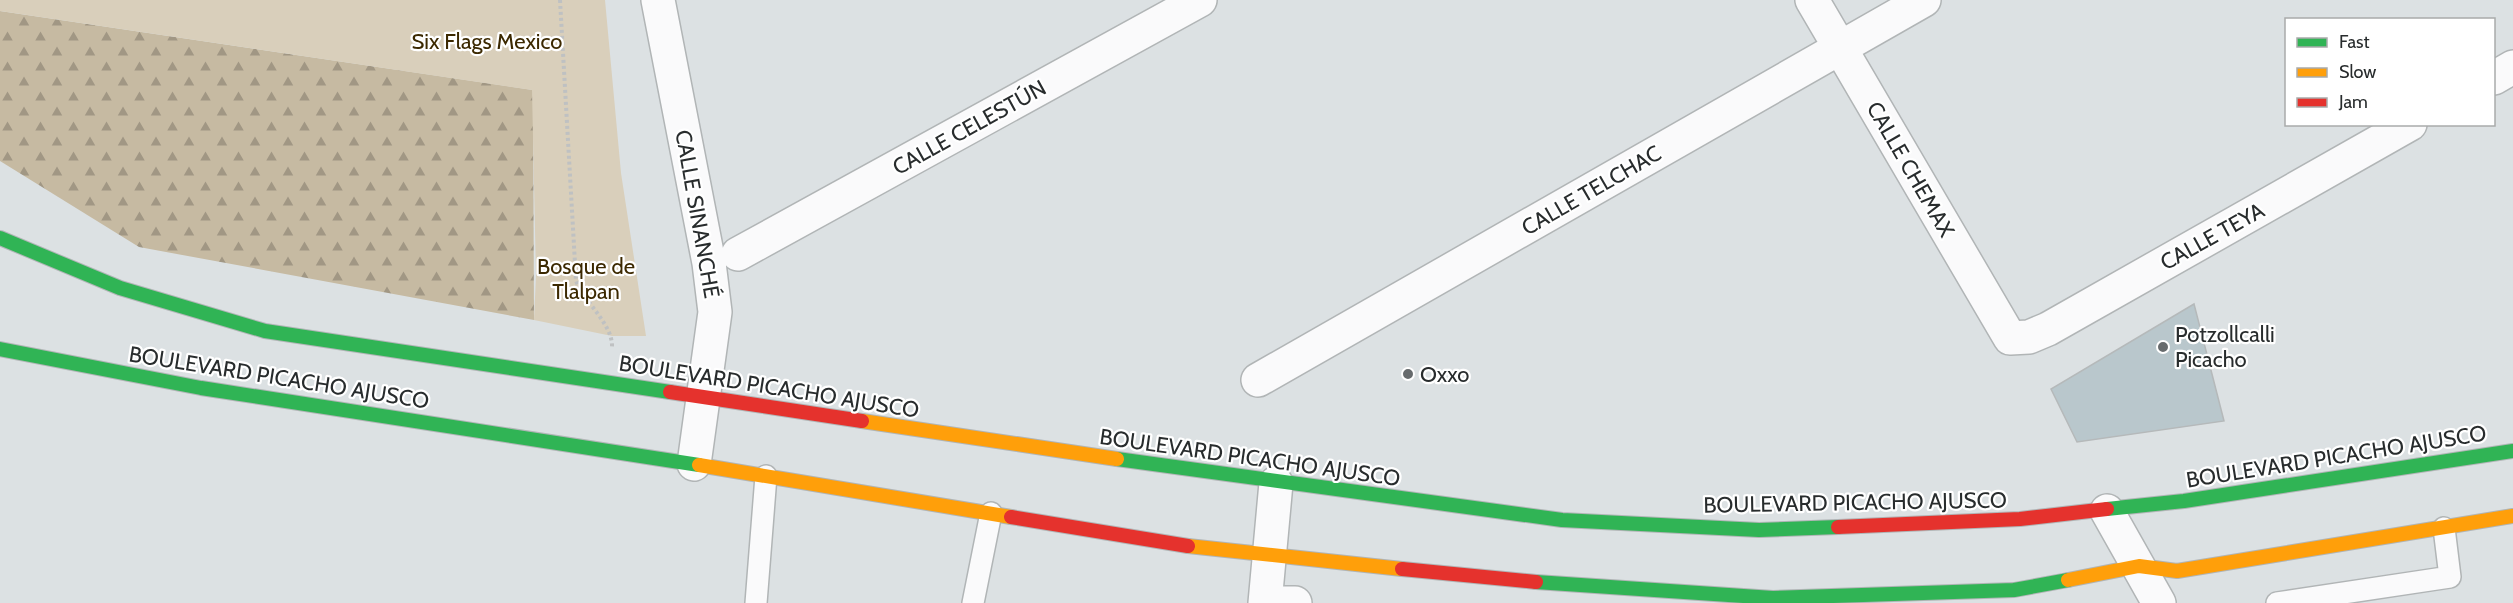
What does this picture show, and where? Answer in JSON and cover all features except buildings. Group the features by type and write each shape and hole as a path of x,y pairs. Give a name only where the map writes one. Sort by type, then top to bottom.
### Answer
{"main road":[{"name":"BOULEVARD PICACHO AJUSCO","path":"0,238 120,288 265,331 701,399 1276,483 1562,520 1760,530 2020,519 2107,511 2513,451"},
{"name":"BOULEVARD PICACHO AJUSCO","path":"0,350 201,388 694,464 1270,557 1570,585 1774,600 2014,590 2139,566 2177,571 2513,516"}],"street":[{"name":"CALLE SINANCHÉ","path":"658,0 710,263 715,312 701,399 694,464"},
{"name":"CALLE CELESTÚN","path":"738,254 1200,0"},
{"name":"CALLE CHEMAX","path":"1812,0 2010,338"},
{"name":"CALLE TELCHAC","path":"1258,380 1924,0"},
{"path":"2495,77 2513,67"},
{"name":"CALLE TEYA","path":"2010,338 2029,337 2048,329 2406,126"},
{"path":"1276,483 1265,603 1295,603"},
{"path":"2107,511 2159,603"}],"lane":[{"path":"756,603 766,476"},
{"path":"974,603 991,513"},
{"path":"2277,603 2450,577 2444,528"}],"path":[{"path":"560,0 576,281 585,301 612,336 611,384"}],"green space":[{"path":"0,0 605,0 621,173 646,336 612,336 534,320 536,276 532,90 0,11"},
{"path":"0,11 533,90 534,320 139,247 0,161"}],"traffic: fast":[{"path":"0,238 120,288 265,331 670,392"},
{"path":"0,349 201,388 699,465"},
{"path":"2107,509 2184,501 2513,451"},
{"path":"1117,459 1562,520 1759,530 1838,527"},
{"path":"1536,582 1773,598 2014,590 2068,580"}],"traffic: slow":[{"path":"862,421 1117,459"},
{"path":"699,465 1011,517"},
{"path":"2068,580 2139,566 2177,571 2513,516"},
{"path":"1188,546 1402,569"}],"traffic: jam":[{"path":"670,392 862,421"},
{"path":"1838,527 2020,519 2107,509"},
{"path":"1011,517 1188,546"},
{"path":"1402,569 1536,582"}],"place":[{"name":"Potzollcalli Picacho","path":"2163,347"},
{"name":"Oxxo","path":"1408,374"}],"park label":[{"name":"Six Flags Mexico","path":"487,41"},
{"name":"Bosque de Tlalpan","path":"586,278"}]}
